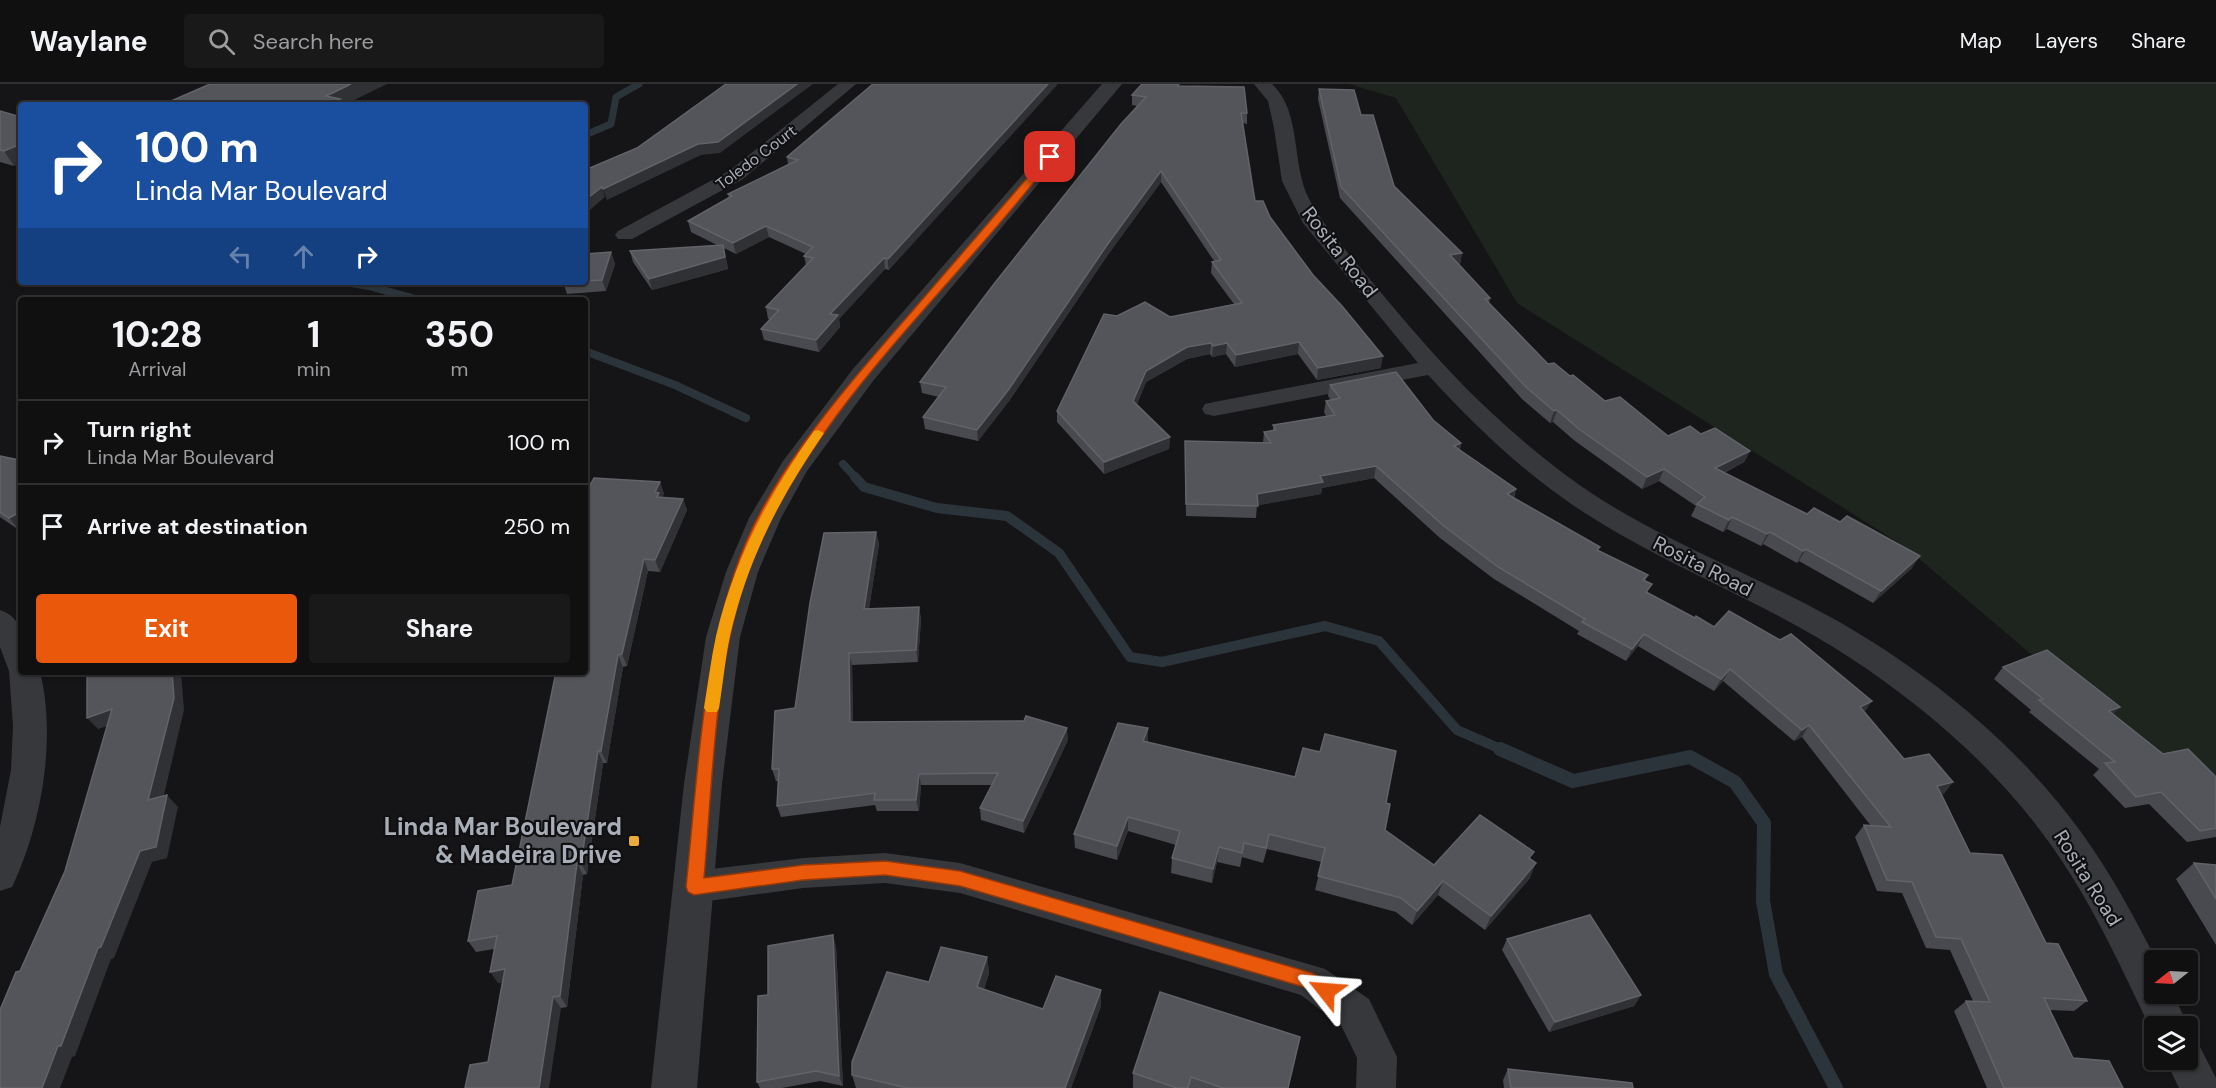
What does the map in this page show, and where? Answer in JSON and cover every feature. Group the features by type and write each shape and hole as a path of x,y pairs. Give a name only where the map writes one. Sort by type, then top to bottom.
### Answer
{"street":[{"name":"Toledo Court","path":"625,235 736,175 848,84"},
{"path":"674,1088 711,711 723,637 742,572 765,518 794,468 862,375 1112,84"},
{"name":"Rosita Road","path":"1264,85 1277,102 1291,180 1299,200 1313,223 1434,367 1492,428 1576,495 1631,529 1825,628 1895,672 1959,722 2016,778 2068,841 2114,915 2164,1016"},
{"path":"1214,409 1434,367"},
{"path":"0,621 11,636 18,656"},
{"path":"0,876 10,853 27,787 30,730 24,675"},
{"path":"694,887 803,873 885,868 960,878 1312,981 1355,1012 1377,1057 1376,1088"},
{"path":"2191,1070 2200,1088"}],"shaded area":[{"path":"1349,84 2216,84 2216,812 1904,546 1517,303 1396,98"}],"building":[{"path":"210,84 351,84 326,96 340,99 334,102 169,102"},
{"path":"726,84 797,84 718,142 698,144 603,189 602,187 588,198 588,169 637,148"},
{"path":"873,84 1048,84 888,259 884,258 830,314 838,315 816,340 761,329 779,310 766,307 813,258 804,256 813,247 766,226 733,243 688,221 732,196 728,194 798,160 787,157"},
{"path":"1142,84 1244,87 1247,113 1241,113 1255,201 1263,201 1270,217 1313,275 1383,356 1318,368 1299,342 1236,355 1227,343 1187,347 1146,371 1133,401 1170,437 1104,462 1057,411 1104,314 1117,316 1145,302 1170,317 1242,303 1212,262 1221,260 1161,171 1107,245 1009,389 977,430 923,417 946,387 920,382 994,284 1121,124 1146,97 1132,95"},
{"path":"1319,89 1354,90 1361,115 1373,115 1394,186 1462,253 1450,255 1490,298 1485,299 1548,364 1554,363 1570,376 1573,375 1605,401 1620,397 1668,436 1690,426 1701,434 1715,428 1750,451 1715,468 1807,514 1814,508 1840,522 1847,516 1920,556 1881,591 1806,549 1803,551 1770,532 1767,534 1732,517 1729,520 1697,504 1705,497 1664,469 1647,477 1579,429 1557,410 1554,411 1526,387 1341,187"},
{"path":"0,111 18,116 18,145 4,151 0,150"},
{"path":"723,245 725,257 649,279 630,251"},
{"path":"611,252 602,280 588,281 588,254"},
{"path":"1396,372 1433,420 1461,443 1454,446 1516,489 1507,494 1600,547 1597,550 1648,575 1643,580 1652,584 1646,592 1695,618 1696,616 1714,627 1729,611 1780,640 1791,634 1872,701 1860,707 1904,759 1929,754 1953,782 1937,786 1970,853 2002,855 2046,943 2058,944 2087,1001 2044,998 2073,1058 2109,1061 2123,1088 2004,1088 1966,1001 1990,1002 1961,939 1936,937 1912,882 1887,880 1864,825 1891,827 1809,725 1802,730 1730,669 1721,679 1644,634 1632,649 1582,622 1585,619 1498,567 1444,526 1376,466 1320,476 1323,482 1257,494 1258,506 1186,504 1185,441 1271,443 1264,432 1276,430 1273,425 1335,415 1326,401 1340,398 1330,385"},
{"path":"0,456 18,460 18,513 9,518 0,512"},
{"path":"594,478 660,482 655,492 659,493 657,497 683,499 655,560 644,559 622,654 618,655 601,751 598,751 581,863 577,863 560,996 553,997 539,1088 465,1088 470,1065 488,1062 505,969 490,972 497,936 468,941 478,891 512,885 555,675 588,675 588,489"},
{"path":"876,532 864,609 919,607 916,650 849,653 850,722 1024,721 1026,716 1067,728 1023,821 980,808 998,773 919,774 916,800 874,800 875,793 777,806 779,769 772,769 775,711 795,708 810,603 824,533"},
{"path":"2047,650 2120,707 2109,711 2163,754 2188,749 2216,777 2216,828 2200,831 2161,792 2136,797 2105,763 2115,762 2039,700 2043,699 2003,667"},
{"path":"87,675 172,675 174,698 148,800 167,795 156,847 140,851 42,1088 0,1088 0,1010 65,871 112,709 87,718"},
{"path":"1118,723 1148,728 1143,741 1295,777 1303,748 1320,752 1325,734 1396,751 1386,803 1390,804 1385,830 1434,865 1480,815 1534,852 1529,858 1536,863 1491,916 1443,881 1417,911 1401,898 1318,876 1325,848 1269,834 1266,848 1244,843 1242,853 1219,847 1213,869 1172,858 1180,831 1128,817 1117,846 1074,834"},
{"path":"2194,863 2216,865 2216,899"},
{"path":"1590,915 1641,995 1555,1022 1507,939"},
{"path":"833,935 839,1076 816,1071 757,1082 758,996 768,995 768,946"},
{"path":"941,947 987,957 977,987 1043,1009 1056,976 1101,990 1065,1088 907,1088 852,1075 852,1062 887,972 929,982"},
{"path":"1160,992 1300,1037 1288,1088 1223,1088 1191,1077 1188,1088 1177,1088 1133,1073"},
{"path":"1508,1069 1632,1083 1633,1088 1511,1088"}],"waterway":[{"path":"588,134 611,124 616,97 639,84"},
{"path":"363,285 369,286"},
{"path":"369,286 408,297"},
{"path":"588,352 675,385 746,418"},
{"path":"843,464 856,478"},
{"path":"855,477 864,487 937,508 1007,516 1059,553 1130,657 1162,662 1325,626 1379,641 1457,730 1503,750"},
{"path":"1500,749 1573,781 1690,757 1735,782 1764,823 1763,901 1776,974 1836,1088"}],"slow traffic":[{"path":"712,708 723,637 742,572 765,518 794,468 818,433"}],"place":[{"name":"Linda Mar Boulevard & Madeira Drive","path":"634,841"}],"route":[{"path":"1050,157 862,375 794,468 765,518 742,572 723,637 711,711 694,887 803,873 885,868 960,878 1312,981 1326,991"}]}
